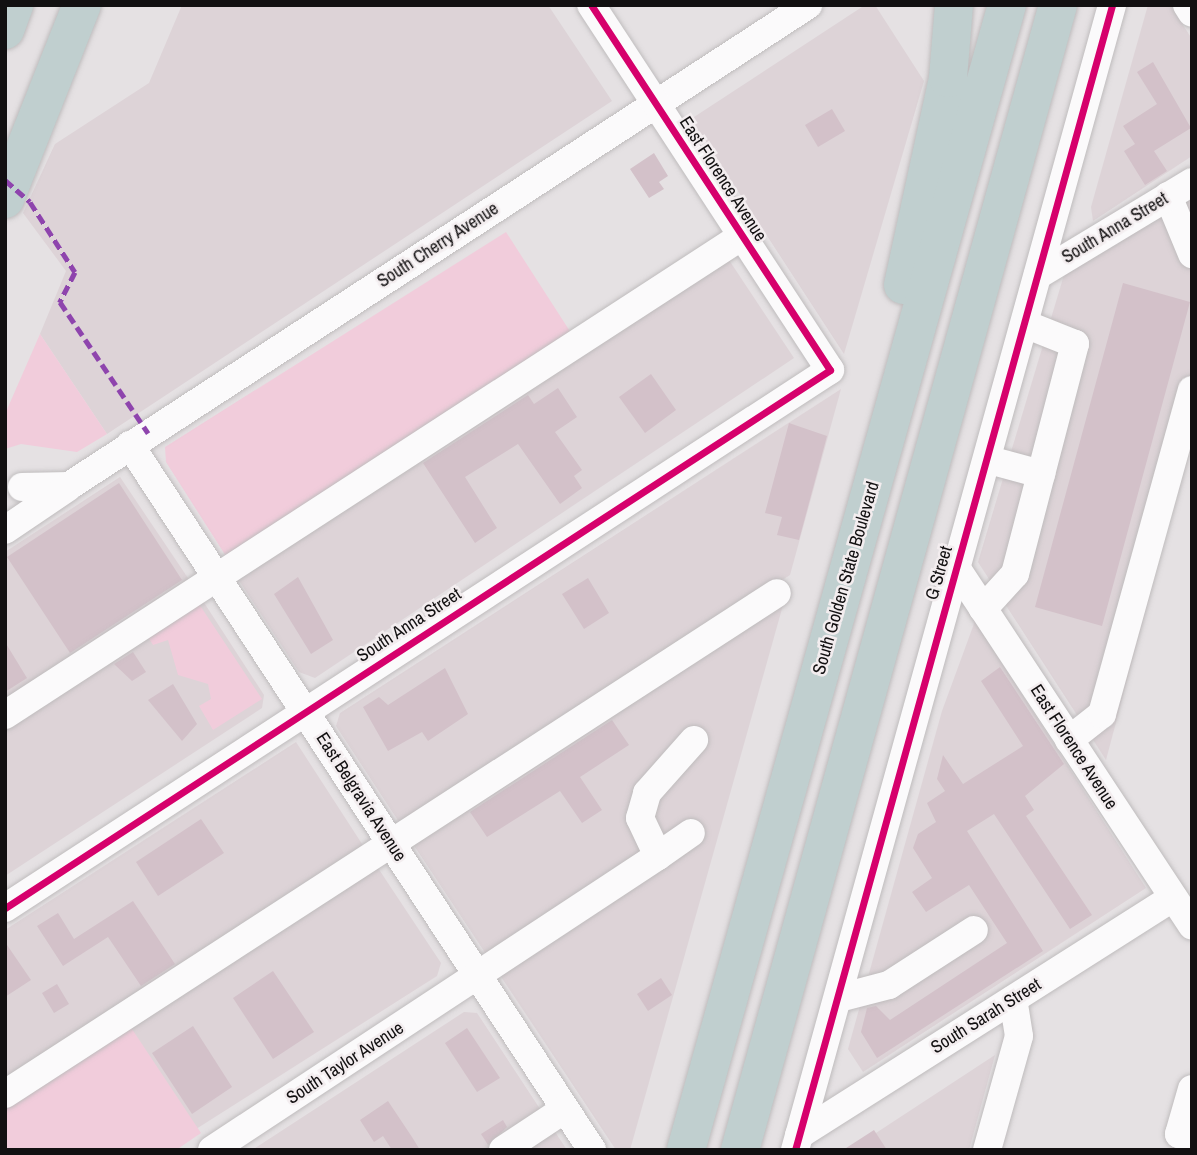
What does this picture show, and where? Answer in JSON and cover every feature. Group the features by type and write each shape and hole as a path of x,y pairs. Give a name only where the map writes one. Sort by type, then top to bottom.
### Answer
{"highway":[{"path":"5,30 14,5"},
{"path":"5,199 82,5"},
{"name":"South Golden State Boulevard","path":"686,1150 1007,5"},
{"path":"740,1150 1058,5"},
{"path":"813,696 948,78 953,9"}],"street":[{"name":"East Florence Avenue","path":"590,5 830,370"},
{"name":"South Cherry Avenue","path":"5,530 130,445 808,5"},
{"name":"G Street","path":"797,1142 989,460 1112,5"},
{"path":"1187,5 1192,13"},
{"name":"South Anna Street","path":"1038,275 1192,182"},
{"path":"1168,196 1192,254"},
{"path":"5,715 742,236"},
{"path":"983,609 1015,574 1075,344 1025,324"},
{"name":"South Anna Street","path":"5,908 830,370"},
{"path":"1069,740 1102,714 1192,390"},
{"name":"East Belgravia Avenue","path":"130,445 592,1150"},
{"path":"989,460 1041,474"},
{"path":"22,486 69,486"},
{"name":"East Florence Avenue","path":"957,569 1192,925"},
{"path":"5,1094 777,593"},
{"path":"658,856 640,818 647,793 694,740"},
{"name":"South Taylor Avenue","path":"212,1150 691,833"},
{"name":"South Sarah Street","path":"797,1142 1013,999 1173,898"},
{"path":"839,998 889,985 974,930"},
{"path":"987,1150 1019,1036 1013,999"},
{"path":"1185,1136 1192,1089"},
{"path":"503,1150 565,1109"}],"shaded area":[{"path":"182,5 548,5 612,101 107,434 40,334 66,271 23,213 55,144 149,83"},
{"path":"865,5 875,5 924,81 844,354 691,119"},
{"path":"1148,5 1170,5 1192,39 1192,156 1093,221 1091,207"},
{"path":"1192,193 1192,436 1106,760 978,562 1064,275"},
{"path":"506,232 573,336 229,561 166,462 165,447"},
{"path":"727,257 794,358 315,678 299,672 236,576"},
{"path":"40,334 107,434 77,452 21,444 5,449 5,414"},
{"path":"841,389 790,575 401,825 336,726 340,713"},
{"path":"120,477 192,584 5,708 5,552"},
{"path":"201,598 264,695 262,708 5,876 5,729"},
{"path":"785,598 630,1150 616,1150 411,841"},
{"path":"197,601 262,699 213,730 199,706 211,699 208,684 178,675 168,640 153,645 146,634"},
{"path":"975,621 1146,888 863,1072 848,1049 942,711"},
{"path":"296,742 364,847 5,1081 5,930"},
{"path":"374,862 441,963 437,976 163,1150 5,1150 5,1107"},
{"path":"464,1012 477,1013 542,1112 488,1150 252,1150"},
{"path":"128,1023 201,1133 176,1150 7,1150 5,1104"},
{"path":"995,1055 969,1150 850,1150"},
{"path":"551,1126 567,1150 516,1150"}],"building":[{"path":"1153,62 1191,128 1154,151 1167,171 1145,185 1124,151 1135,144 1123,126 1157,104 1137,72"},
{"path":"832,109 845,131 818,147 805,125"},
{"path":"654,153 668,176 659,182 664,189 649,198 630,169"},
{"path":"1123,283 1190,302 1102,626 1035,607"},
{"path":"651,374 676,410 645,433 619,397"},
{"path":"558,388 577,417 555,432 582,470 574,476 582,488 560,504 518,444 465,477 497,528 475,543 423,463 528,395 534,404"},
{"path":"789,423 827,436 799,540 777,535 782,517 765,513"},
{"path":"119,483 182,580 70,653 7,557"},
{"path":"298,577 333,640 311,654 274,594"},
{"path":"588,578 609,613 584,629 562,594"},
{"path":"5,642 27,678 5,692"},
{"path":"133,652 146,672 132,681 114,664"},
{"path":"1000,667 1064,764 1025,796 1034,810 1026,816 1092,915 1070,929 994,814 967,831 1043,951 877,1058 861,1032 867,1008 876,1006 890,1020 1007,943 969,885 926,912 912,892 932,878 913,848 918,834 936,822 927,803 945,791 937,779 943,755 963,784 1023,746 981,681"},
{"path":"445,668 468,714 428,741 422,732 388,751 363,707 379,697 388,705"},
{"path":"173,684 197,724 182,741 148,700"},
{"path":"612,720 629,745 580,777 602,810 582,823 560,791 487,837 470,812"},
{"path":"201,819 224,853 158,896 136,862"},
{"path":"133,901 175,964 141,986 108,937 63,966 37,926 58,913 74,939"},
{"path":"5,942 31,980 5,997"},
{"path":"273,971 314,1032 273,1059 233,998"},
{"path":"661,978 672,995 648,1011 637,994"},
{"path":"57,984 69,1004 54,1013 42,993"},
{"path":"193,1026 232,1087 192,1114 152,1053"},
{"path":"467,1028 500,1078 477,1092 445,1043"},
{"path":"388,1101 420,1150 392,1150 383,1136 374,1142 360,1120"},
{"path":"503,1120 507,1127 488,1145 481,1134"},
{"path":"874,1130 887,1150 843,1150"}],"marked path":[{"path":"5,180 30,202 75,272 60,302 148,433"}],"cycle path":[{"path":"5,908 830,370 591,5"},
{"path":"795,1150 1112,5"}]}
